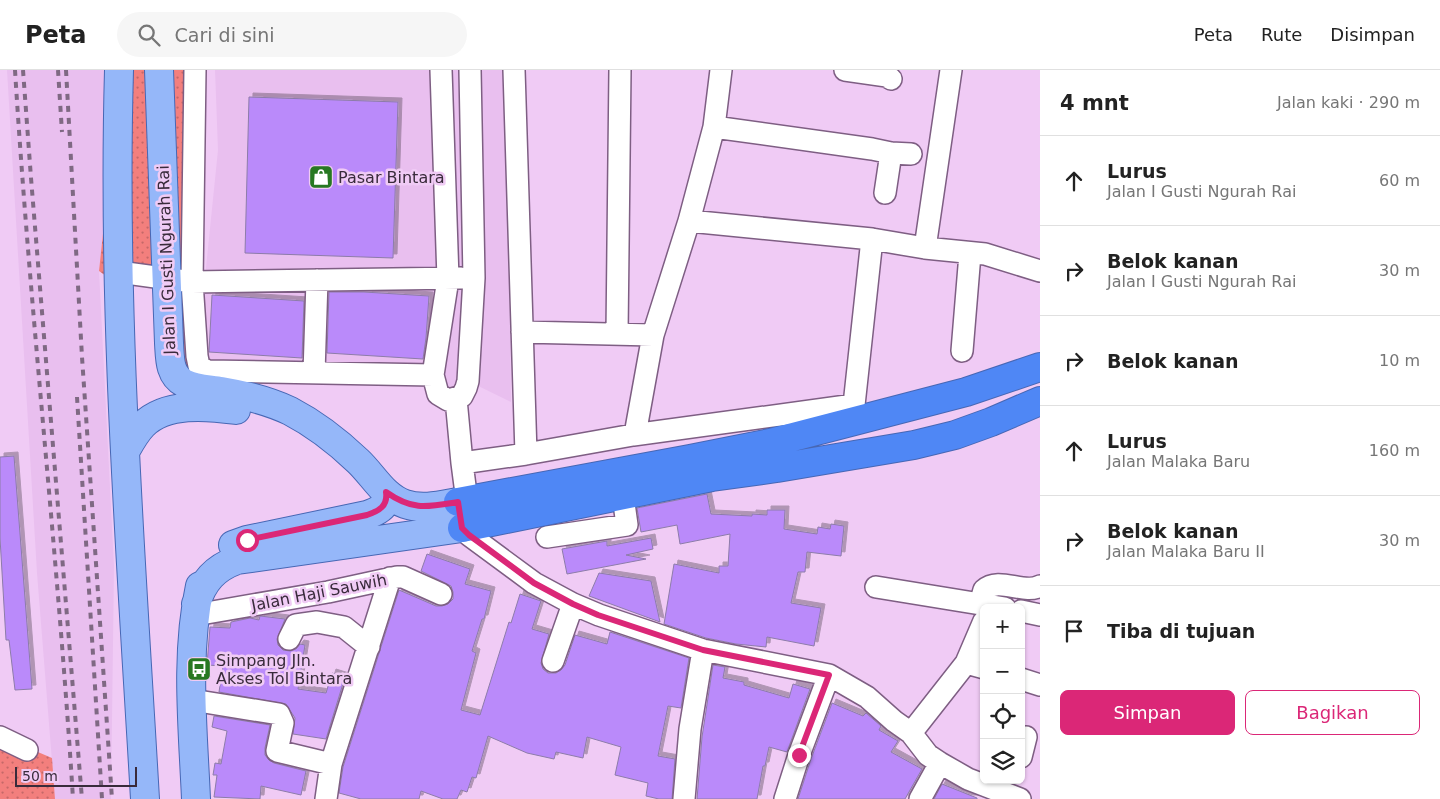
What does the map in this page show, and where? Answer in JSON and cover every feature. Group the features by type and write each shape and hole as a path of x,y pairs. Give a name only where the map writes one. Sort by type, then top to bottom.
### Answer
{"highway":[{"path":"462,505 770,443 966,392 1040,367"},
{"path":"462,505 623,496 712,477 914,445 973,428 1040,401"}],"main road":[{"path":"119,70 119,272 126,450 145,799"},
{"name":"Jalan I Gusti Ngurah Rai","path":"159,70 180,281 170,359 178,379 188,386 232,393 276,405 304,419 349,453 386,492 401,503 413,506 462,505"},
{"name":"Jalan I Gusti Ngurah Rai","path":"126,450 144,423 157,416 185,408 204,407 250,412 291,422 317,433 349,453"},
{"path":"196,799 192,651 200,586 209,566 216,556 228,547 247,540 375,512 386,501 386,492"},
{"path":"196,610 202,588 208,578 221,567 237,560 462,505"}],"street":[{"path":"195,70 180,281 199,366 207,371 433,374"},
{"path":"440,70 448,279 433,374 438,394 448,400 462,396 468,380 474,278 470,70"},
{"path":"514,70 526,454"},
{"path":"617,334 620,70"},
{"path":"633,435 636,429 653,335 690,221 714,127 722,70"},
{"path":"845,70 891,78"},
{"path":"925,248 951,70"},
{"path":"714,127 901,153 885,193"},
{"path":"690,221 872,239 970,254 985,254 1040,271"},
{"path":"462,462 526,454 633,435 854,405 872,239"},
{"path":"962,351 970,254"},
{"path":"119,272 180,281 474,278"},
{"path":"314,373 316,280"},
{"path":"522,332 653,335"},
{"path":"456,399 462,462 462,505 469,535 534,583 598,615 703,650 829,675 867,697 911,733 928,755 940,763 968,779 1015,792"},
{"path":"547,537 627,525 623,496"},
{"name":"Jalan Haji Sauwih","path":"196,610 328,592 390,578 403,577 441,594"},
{"path":"326,799 331,764 390,578"},
{"path":"988,604 984,590 991,586 1035,588 1040,586"},
{"path":"876,587 980,607"},
{"path":"553,661 573,604"},
{"path":"1025,612 1040,615"},
{"path":"289,640 296,625 317,622 344,627 369,647"},
{"path":"911,733 975,665 980,646"},
{"path":"684,799 690,729 703,650"},
{"path":"785,799 799,755 829,675"},
{"path":"1025,680 1040,685"},
{"path":"192,700 279,714 283,723 277,751 331,764"},
{"path":"0,737 28,750"},
{"path":"920,799 940,763"}],"shaded area":[{"path":"7,70 112,70 112,149 99,271 114,566 111,799 55,799 37,573"},
{"path":"112,70 195,70 197,356 188,386 167,280 119,272 120,286 99,271 112,149"},
{"path":"215,70 507,70 511,402 468,381 456,399 433,375 207,371 197,356 218,150"},
{"path":"0,736 52,758 55,799 0,799"}],"building":[{"name":"Pasar Bintara","path":"249,97 398,102 393,258 245,253"},
{"path":"329,292 429,296 423,359 327,353"},
{"path":"212,295 304,301 302,358 209,352"},
{"path":"14,456 32,689 15,690 9,640 6,640 0,538 0,457"},
{"path":"707,494 711,514 752,516 752,514 767,515 767,510 785,510 784,529 817,534 818,527 830,529 831,524 844,526 841,556 807,552 805,572 798,572 791,603 821,608 814,646 767,637 766,647 736,644 706,638 664,624 674,564 719,573 719,566 728,566 730,534 680,544 677,525 641,532 637,508"},
{"path":"651,538 653,549 626,555 646,559 567,574 562,549 607,541 607,546"},
{"path":"427,554 470,569 465,584 491,591 484,619 482,619 472,651 476,653 461,710 480,715 509,622 511,623 520,594 541,601 532,629 549,634 541,663 543,669 548,673 556,673 565,665 575,635 607,644 610,632 689,658 681,708 668,706 658,756 675,759 672,799 646,796 648,783 615,775 621,747 587,737 583,758 556,752 554,759 527,753 488,736 476,778 472,777 467,792 461,790 457,799 443,799 421,791 419,799 361,799 339,793 343,767 399,590 436,606 448,604 453,599 451,586 421,571"},
{"path":"599,573 651,581 660,622 589,596"},
{"path":"260,616 285,619 277,639 278,645 283,650 290,651 296,649 300,644 305,645 298,689 326,693 332,673 345,677 326,739 293,734 295,718 286,704 219,692 223,666 207,665 210,627 230,628 231,622 250,618 259,620"},
{"path":"713,665 725,667 723,678 744,682 744,685 789,698 793,684 810,689 787,752 769,747 765,766 763,766 757,799 697,799 702,737"},
{"path":"832,703 863,716 866,713 881,726 879,730 898,741 891,752 922,769 905,799 798,799"},
{"path":"214,716 270,725 265,755 274,763 306,771 301,795 261,786 260,799 214,797 217,775 213,775 215,763 221,764 227,731 212,727"},
{"path":"942,784 977,798 977,799 934,799"}],"railway":[{"path":"15,70 73,799"},
{"path":"23,70 82,799"},
{"path":"58,70 62,132"},
{"path":"66,70 82,357 112,799"},
{"path":"77,397 102,799"}],"place":[{"name":"Pasar Bintara","path":"321,177"},
{"name":"Simpang Jln. Akses Tol Bintara","path":"199,669"}],"route":[{"path":"247,540 359,518 380,508 386,501 386,492 401,503 413,506 458,502 462,528 469,535 534,583 573,604 598,615 703,650 829,675 799,755"}]}
